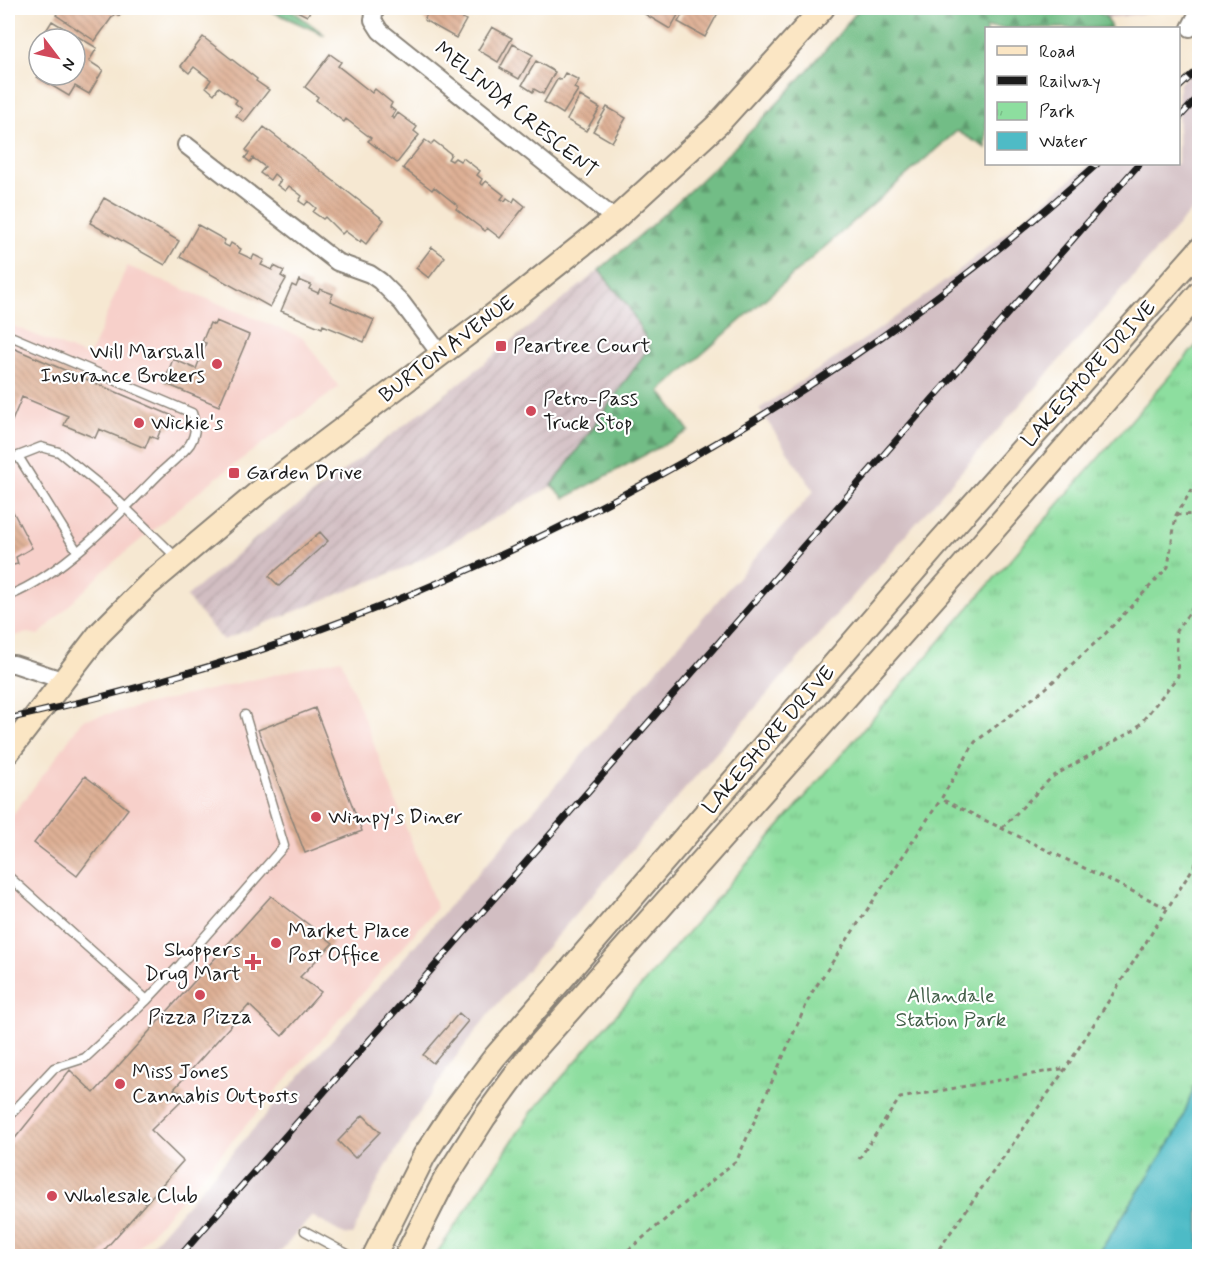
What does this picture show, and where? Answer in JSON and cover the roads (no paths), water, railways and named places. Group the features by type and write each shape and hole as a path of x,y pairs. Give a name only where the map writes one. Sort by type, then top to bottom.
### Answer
{"main road":[{"name":"BURTON AVENUE","path":"8,752 99,634 148,585 287,470 441,355 615,219 717,125 823,8"},
{"name":"LAKESHORE DRIVE","path":"374,1257 424,1156 453,1112 494,1058 927,556 1200,249"},
{"name":"LAKESHORE DRIVE","path":"406,1257 444,1181 484,1118 530,1055 959,570 1200,292"}],"street":[{"name":"MELINDA CRESCENT","path":"375,8 373,20 380,31 615,219"},
{"path":"1190,28 1200,9"},
{"path":"186,145 337,262 370,274 380,281 402,303 441,355"},
{"path":"8,664 62,680"}],"lane":[{"path":"8,335 192,413 196,425 190,443 125,508 61,564 24,590 8,596"},
{"path":"8,460 41,447 59,452 125,508 178,559"},
{"path":"18,456 76,551"},
{"path":"8,1116 54,1068 85,1058 147,1000 284,846 244,715"},
{"path":"8,876 147,1000"},
{"path":"305,1231 351,1257"}],"water":[{"path":"1199,1074 1199,1256 1097,1256 1178,1130"}],"railway":[{"path":"1180,86 1200,68"},
{"path":"1180,117 1200,95"},
{"path":"8,719 134,688 280,644 407,596 532,540 654,478 773,408 887,333 995,251 1096,165"},
{"path":"180,1256 1138,165"}],"place":[{"name":"Peartree Court","path":"501,346"},
{"name":"Will Marshall Insurance Brokers","path":"217,364"},
{"name":"Petro-Pass Truck Stop","path":"531,411"},
{"name":"Wickie's","path":"139,423"},
{"name":"Garden Drive","path":"234,473"},
{"name":"Wimpy's Diner","path":"316,817"},
{"name":"Market Place Post Office","path":"276,943"},
{"name":"Shoppers Drug Mart","path":"253,962"},
{"name":"Pizza Pizza","path":"200,995"},
{"name":"Miss Jones Cannabis Outposts","path":"120,1084"},
{"name":"Wholesale Club","path":"52,1196"}],"park label":[{"name":"Allandale Station Park","path":"951,1008"}]}
